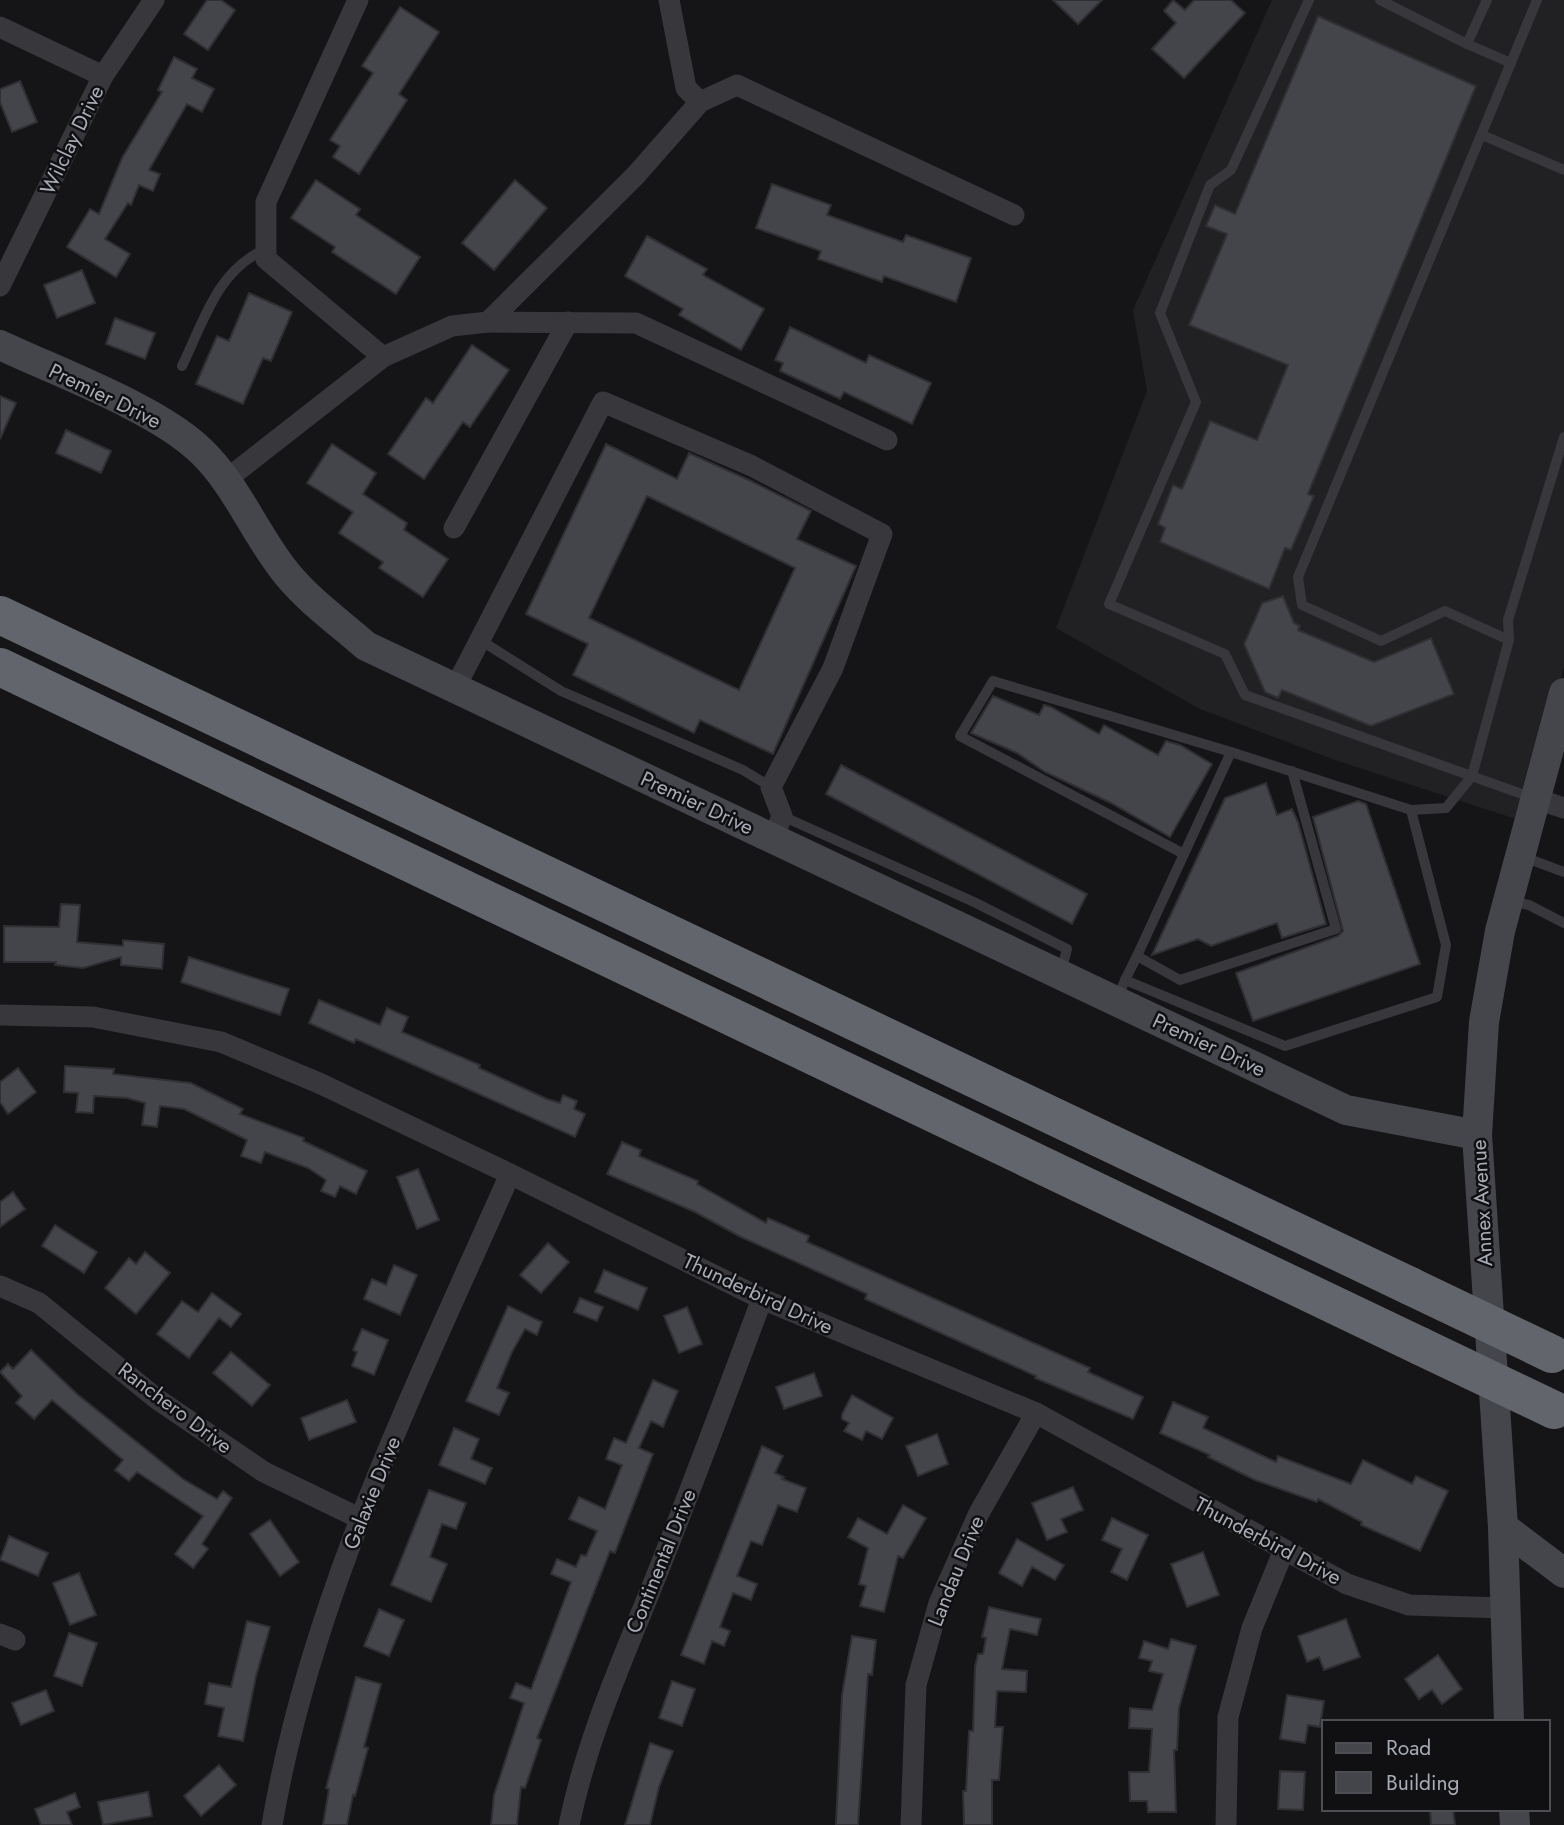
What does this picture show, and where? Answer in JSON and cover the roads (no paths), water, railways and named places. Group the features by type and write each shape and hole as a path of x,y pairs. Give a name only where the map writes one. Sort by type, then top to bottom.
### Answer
{"highway":[{"path":"0,615 1558,1356"},
{"path":"0,667 1559,1412"}],"street":[{"name":"Wilclay Drive","path":"0,286 103,76 154,0"},
{"path":"358,0 266,202 266,259 383,357"},
{"path":"669,0 686,88 700,102"},
{"path":"0,26 103,76"},
{"path":"488,322 635,176 700,102 737,85 1014,215"},
{"path":"227,479 383,357 452,326 488,322 636,323 887,440"},
{"path":"454,528 568,322"},
{"name":"Premier Drive","path":"0,345 153,417 200,450 227,479 259,535 288,576 366,646 455,688 778,827 1060,974 1121,991 1346,1110 1477,1135"},
{"path":"455,688 603,402 752,466 882,534 833,668 771,787 778,827"},
{"name":"Annex Avenue","path":"1509,1720 1503,1527 1477,1135 1484,1022 1508,900 1564,693"},
{"path":"1534,798 1564,808"},
{"name":"Thunderbird Drive","path":"0,1016 93,1017 221,1042 319,1083 762,1299 1036,1413 1346,1584 1409,1605 1504,1608"},
{"name":"Galaxie Drive","path":"272,1825 279,1782 306,1677 359,1518 510,1174"},
{"name":"Ranchero Drive","path":"0,1286 39,1303 157,1399 264,1472 359,1518"},
{"name":"Continental Drive","path":"569,1825 576,1790 610,1682 661,1565 762,1299"},
{"name":"Landau Drive","path":"911,1825 916,1685 939,1603 979,1513 1036,1413"},
{"path":"1503,1527 1564,1573"},
{"path":"1226,1825 1228,1717 1252,1628 1284,1550"}],"lane":[{"path":"1309,0 1231,170 1210,185 1160,313 1196,402 1109,604 1225,654 1245,695 1534,798"},
{"path":"1380,0 1511,63"},
{"path":"1467,44 1487,0"},
{"path":"1509,640 1445,611 1381,641 1302,605 1298,577 1537,0"},
{"path":"1482,135 1564,170"},
{"path":"182,366 220,284 241,262 266,249"},
{"path":"1184,855 960,736 993,681 1231,752 1411,810 1447,808 1472,776 1509,640 1508,620 1564,437"},
{"path":"480,640 561,691 743,770 771,787"},
{"path":"1231,752 1121,991 1285,1046 1437,997 1446,945 1411,810"},
{"path":"1136,957 1180,980 1336,929 1292,771"},
{"path":"1519,855 1564,872"},
{"path":"1508,900 1529,905 1564,923"}]}
